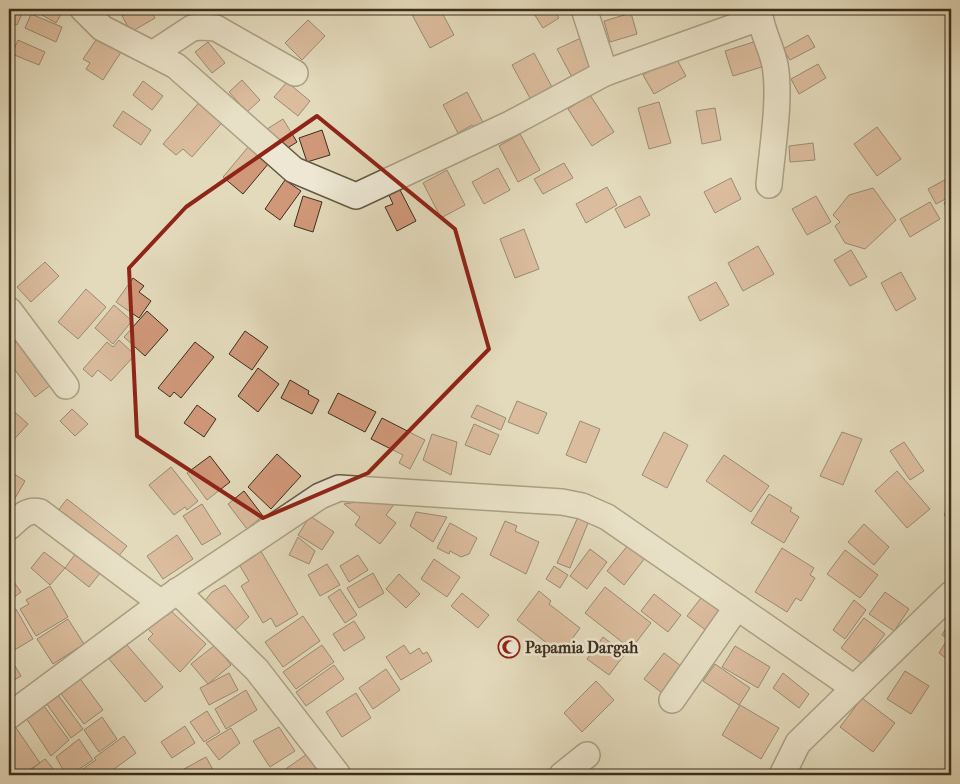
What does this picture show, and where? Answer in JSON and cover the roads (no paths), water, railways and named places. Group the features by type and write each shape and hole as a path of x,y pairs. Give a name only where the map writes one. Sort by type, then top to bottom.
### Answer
{"street":[{"path":"83,9 102,28 154,53 176,66 294,170 356,196 510,124 605,72 759,13 775,66 778,86 769,185"},
{"path":"584,9 605,72"},
{"path":"154,53 192,28 200,27 210,19 295,73"},
{"path":"9,310 66,386"},
{"path":"9,716 169,597 320,496 339,488 562,502 582,506 607,517 854,688"},
{"path":"13,518 34,510 40,512 169,597 257,670 338,775"},
{"path":"782,775 798,743 951,594"},
{"path":"672,700 737,607"},
{"path":"562,775 587,755"}],"place":[{"name":"Papamia Dargah","path":"509,647"}]}
